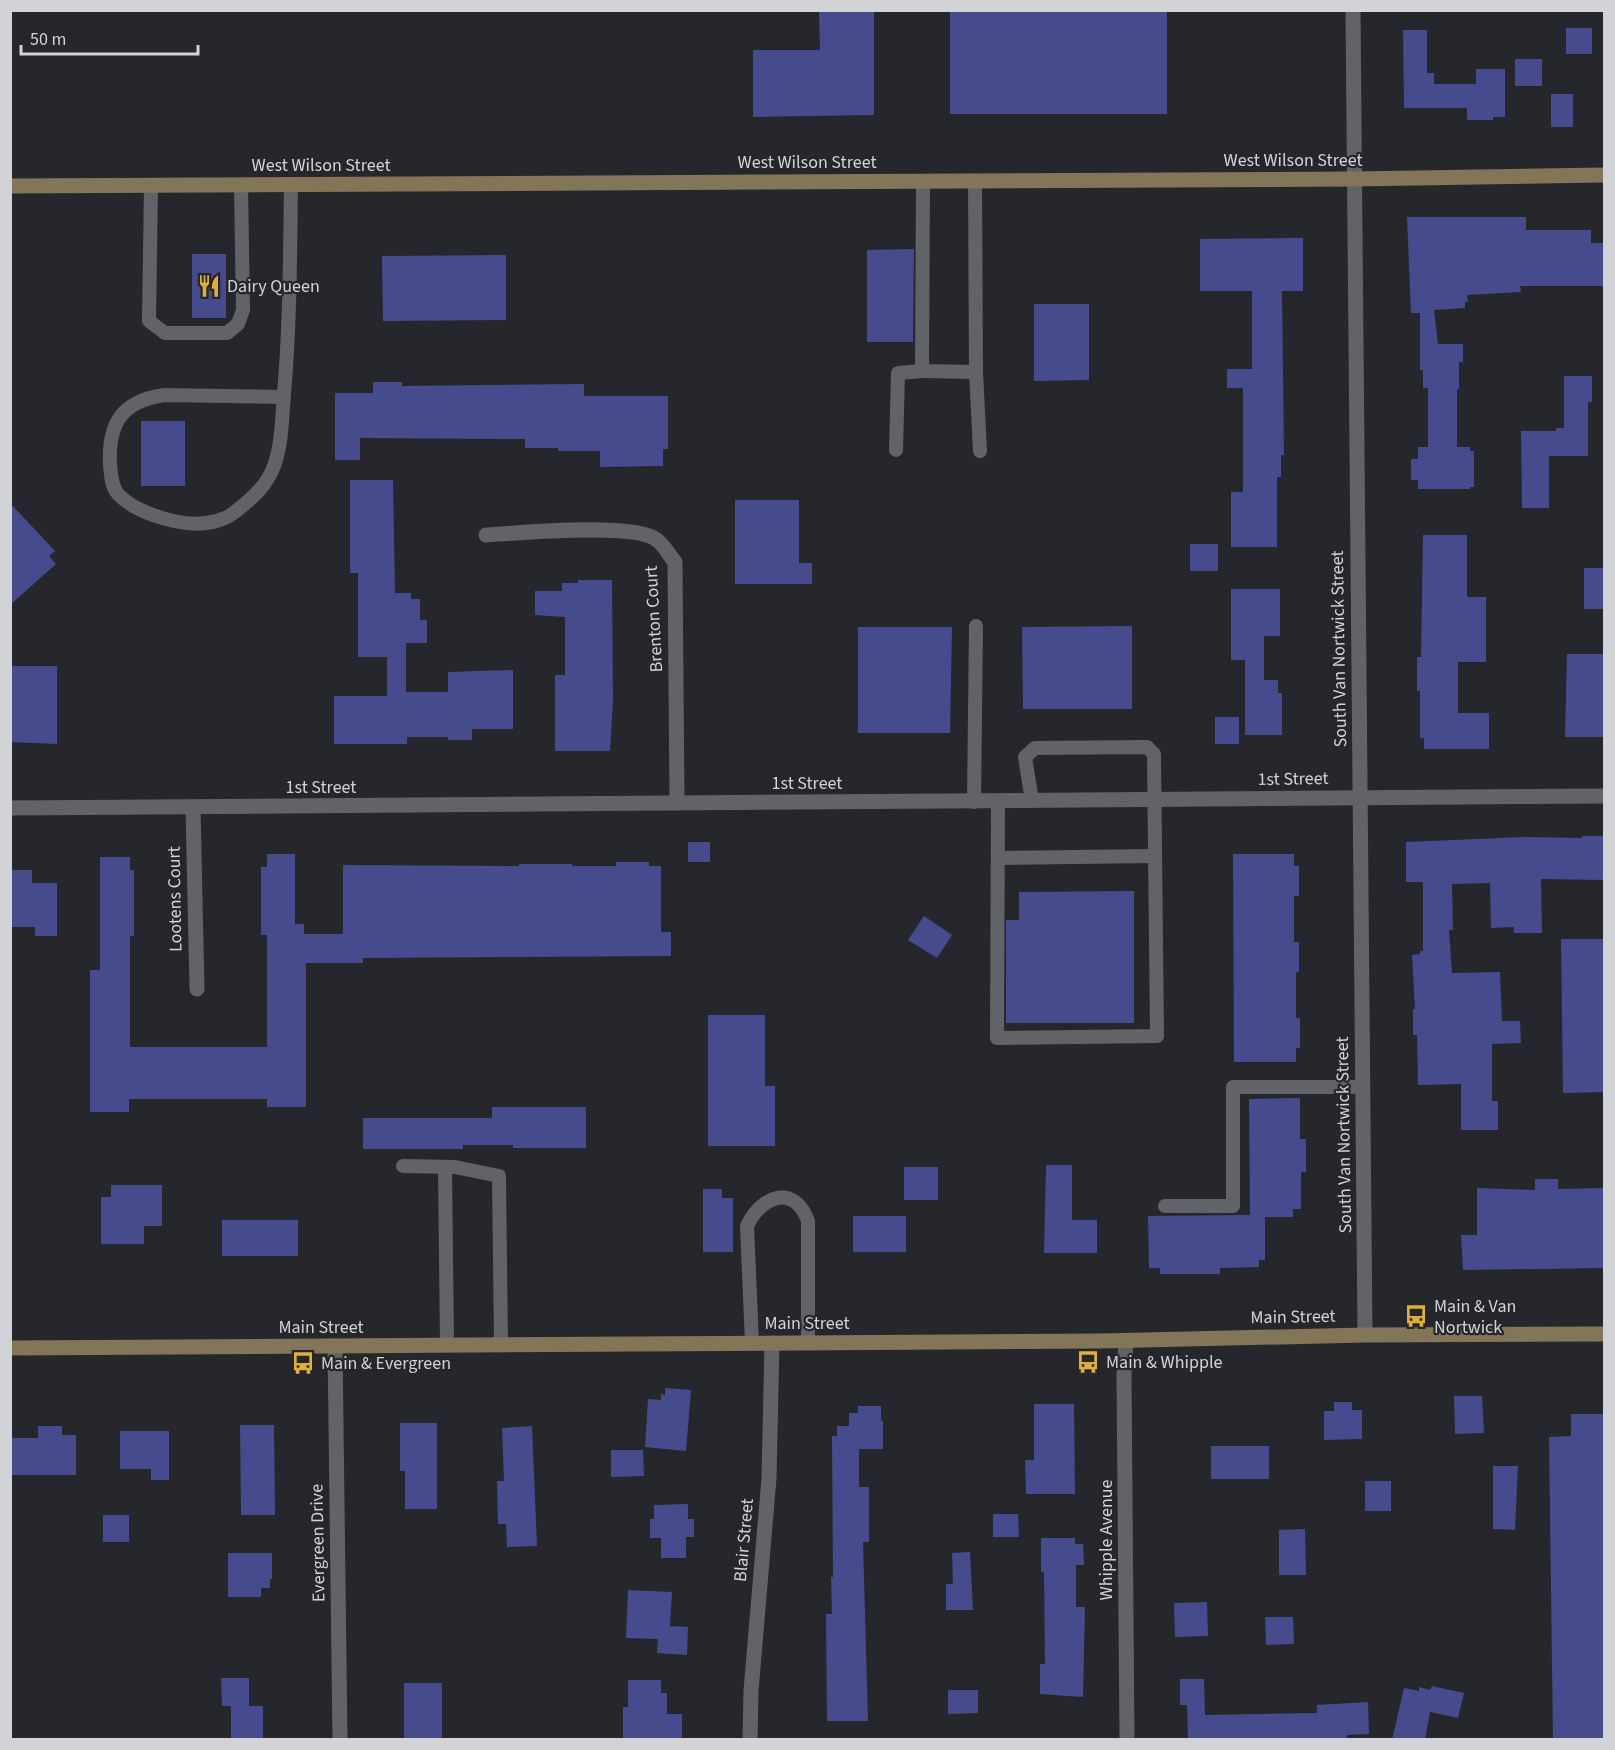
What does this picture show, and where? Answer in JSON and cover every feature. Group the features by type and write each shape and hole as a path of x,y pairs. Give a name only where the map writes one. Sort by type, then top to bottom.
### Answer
{"main road":[{"name":"West Wilson Street","path":"10,186 1354,179 1605,175"},
{"name":"Main Street","path":"10,1348 1126,1341 1365,1335 1605,1334"}],"street":[{"name":"South Van Nortwick Street","path":"1353,10 1365,1335"},
{"name":"Brenton Court","path":"486,535 598,529 640,533 657,538 675,562 677,803"},
{"name":"1st Street","path":"10,808 1605,796"},
{"name":"Lootens Court","path":"193,808 197,989"},
{"name":"Whipple Avenue","path":"1126,1341 1124,1376 1126,1740"},
{"name":"Blair Street","path":"750,1740 751,1691 769,1478 772,1343"},
{"name":"Evergreen Drive","path":"335,1346 340,1740"}],"lane":[{"path":"922,372 923,181"},
{"path":"975,181 976,372 980,452"},
{"path":"151,186 150,321 165,333 227,333 238,324 243,310 241,185"},
{"path":"284,397 164,395 135,402 125,410 113,429 110,461 114,487 119,495 130,504 169,520 194,523 213,522 231,515 262,487 274,466 284,397 288,354 291,185"},
{"path":"896,450 898,373 976,372"},
{"path":"974,802 976,626"},
{"path":"998,801 997,1038 1157,1036 1154,754 1147,747 1035,748 1025,757 1032,801"},
{"path":"998,858 1155,856"},
{"path":"1165,1206 1233,1206 1233,1087 1363,1087"},
{"path":"403,1166 445,1167 499,1176 501,1345"},
{"path":"445,1167 447,1345"},
{"path":"752,1343 747,1226 752,1215 765,1202 779,1198 797,1202 808,1221 808,1343"}],"building":[{"path":"819,10 874,10 874,115 753,117 753,50 820,50"},
{"path":"950,10 1167,10 1167,114 950,114"},
{"path":"1566,28 1592,28 1592,54 1566,54"},
{"path":"1403,30 1427,30 1427,73 1434,73 1434,84 1476,84 1476,69 1505,69 1505,117 1493,117 1493,120 1467,120 1467,108 1404,108"},
{"path":"1515,59 1542,59 1542,86 1515,86"},
{"path":"1551,94 1573,94 1573,127 1551,127"},
{"path":"1407,217 1526,217 1526,230 1591,230 1591,243 1605,243 1605,286 1520,286 1521,292 1467,295 1468,302 1465,302 1465,308 1434,310 1438,344 1463,344 1463,362 1459,362 1459,389 1457,389 1457,447 1470,447 1470,451 1474,451 1474,487 1470,489 1418,489 1418,480 1411,480 1411,459 1418,459 1418,447 1428,447 1428,388 1423,388 1423,370 1420,370 1420,313 1411,313"},
{"path":"1303,238 1303,291 1282,291 1284,455 1281,455 1281,477 1277,477 1277,547 1231,547 1231,492 1243,492 1243,388 1227,388 1227,369 1252,369 1252,291 1200,291 1200,239"},
{"path":"914,249 913,342 867,342 867,250"},
{"name":"Dairy Queen","path":"192,254 226,254 226,318 192,318"},
{"path":"506,255 506,320 383,321 382,256"},
{"path":"1034,304 1089,304 1089,380 1034,381"},
{"path":"1564,376 1592,376 1592,402 1588,402 1588,456 1549,456 1549,508 1522,508 1521,431 1556,431 1556,428 1564,428"},
{"path":"373,382 402,382 402,386 584,384 584,396 668,396 668,449 663,449 663,466 600,467 600,451 525,448 525,439 360,438 360,460 335,460 335,393 373,393"},
{"path":"141,421 185,421 185,486 141,486"},
{"path":"350,480 393,480 395,593 411,593 411,599 420,599 420,620 427,620 427,643 406,643 406,692 448,692 448,672 513,670 513,729 472,729 472,740 448,740 448,737 407,737 407,744 334,744 334,696 387,696 387,657 358,657 358,573 350,573"},
{"path":"735,500 799,500 799,563 812,563 812,584 735,584"},
{"path":"10,503 55,551 49,556 56,564 10,605"},
{"path":"1423,535 1467,535 1467,597 1486,597 1486,662 1458,662 1458,713 1489,713 1489,749 1424,749 1424,738 1420,738 1417,657 1421,657"},
{"path":"1190,544 1218,544 1218,571 1190,571"},
{"path":"1584,568 1605,568 1605,609 1584,609"},
{"path":"578,580 612,580 613,700 610,751 555,751 555,675 565,675 565,617 535,615 535,591 562,591 562,583 578,583"},
{"path":"1231,589 1280,589 1280,636 1264,636 1264,680 1278,680 1278,693 1282,693 1282,735 1245,735 1245,660 1231,660"},
{"path":"1132,626 1132,709 1023,709 1022,627"},
{"path":"858,627 952,627 950,733 858,733"},
{"path":"1567,654 1605,654 1605,737 1565,737"},
{"path":"10,666 57,666 57,744 10,742"},
{"path":"1215,717 1239,717 1239,744 1215,744"},
{"path":"1582,836 1605,836 1605,880 1541,879 1542,933 1514,933 1514,927 1491,928 1490,883 1452,884 1453,930 1449,930 1452,973 1500,972 1502,1021 1520,1021 1521,1043 1492,1044 1492,1101 1498,1101 1498,1130 1461,1130 1461,1084 1418,1085 1417,1035 1413,1035 1413,1009 1415,1009 1412,955 1423,951 1423,882 1406,882 1406,842 1524,837 1582,838"},
{"path":"688,842 710,842 710,862 688,862"},
{"path":"267,854 295,854 295,924 304,924 304,934 343,934 343,865 572,864 572,866 616,866 616,862 649,862 649,866 661,866 661,932 671,932 671,956 363,958 363,963 306,963 306,1107 267,1107 267,1099 129,1099 129,1112 90,1112 90,970 100,970 100,857 130,857 130,870 134,870 134,936 130,936 130,1047 267,1047 267,935 261,935 261,867 267,867"},
{"path":"1233,854 1294,854 1294,866 1299,866 1299,896 1294,896 1294,942 1299,942 1299,972 1296,972 1296,1018 1300,1018 1300,1048 1296,1048 1296,1062 1234,1062"},
{"path":"10,870 32,870 32,883 57,883 57,936 35,936 35,927 10,927"},
{"path":"1134,891 1134,1023 1006,1023 1006,920 1019,920 1019,892"},
{"path":"924,916 952,935 937,958 908,940"},
{"path":"1561,939 1605,939 1605,1092 1563,1093"},
{"path":"708,1015 765,1015 765,1086 775,1086 775,1146 708,1146"},
{"path":"1300,1098 1300,1139 1306,1139 1306,1172 1301,1172 1301,1209 1293,1209 1293,1217 1265,1217 1265,1260 1259,1260 1259,1267 1220,1268 1220,1274 1160,1274 1160,1268 1149,1268 1148,1216 1250,1215 1249,1099"},
{"path":"492,1107 586,1107 586,1148 463,1145 463,1149 363,1149 363,1118 492,1118"},
{"path":"1046,1165 1072,1165 1072,1220 1097,1220 1097,1253 1044,1253"},
{"path":"904,1167 938,1167 938,1200 904,1200"},
{"path":"1535,1179 1558,1179 1558,1189 1603,1188 1603,1209 1605,1209 1603,1268 1463,1270 1461,1235 1477,1235 1477,1188 1535,1190"},
{"path":"111,1185 162,1185 162,1226 144,1226 144,1244 101,1244 101,1197 111,1197"},
{"path":"703,1189 722,1189 722,1198 733,1198 733,1252 703,1252"},
{"path":"853,1216 906,1216 906,1252 853,1252"},
{"path":"222,1220 298,1220 298,1256 222,1256"},
{"path":"665,1388 691,1390 686,1451 645,1447 648,1399 661,1400 661,1394 665,1395"},
{"path":"1454,1396 1482,1396 1484,1433 1455,1434"},
{"path":"1334,1402 1352,1402 1352,1410 1362,1410 1362,1439 1324,1440 1324,1411 1334,1411"},
{"path":"1034,1404 1074,1404 1075,1494 1026,1494 1025,1460 1034,1460"},
{"path":"858,1406 881,1406 881,1421 883,1421 883,1449 859,1449 859,1487 869,1487 869,1542 863,1542 868,1721 827,1721 826,1614 832,1614 831,1577 833,1577 832,1436 837,1436 837,1426 849,1426 849,1413 858,1413"},
{"path":"1571,1414 1605,1414 1605,1740 1553,1740 1549,1437 1571,1436"},
{"path":"400,1423 437,1423 437,1509 405,1509 405,1471 400,1471"},
{"path":"240,1425 274,1425 275,1515 241,1515"},
{"path":"38,1426 62,1426 62,1435 76,1435 76,1475 10,1475 12,1438 38,1438"},
{"path":"532,1426 537,1546 507,1547 506,1524 498,1524 497,1481 504,1481 502,1428"},
{"path":"120,1431 169,1431 169,1480 151,1480 151,1469 120,1469"},
{"path":"1211,1446 1269,1446 1269,1479 1211,1479"},
{"path":"611,1450 643,1450 644,1476 611,1477"},
{"path":"1493,1466 1518,1466 1515,1530 1493,1529"},
{"path":"1365,1481 1391,1481 1391,1511 1365,1511"},
{"path":"688,1504 688,1519 694,1519 694,1537 686,1537 686,1558 661,1558 661,1538 650,1538 650,1519 654,1519 654,1505"},
{"path":"993,1514 1018,1514 1019,1537 993,1537"},
{"path":"103,1515 129,1515 129,1542 103,1542"},
{"path":"1305,1529 1306,1575 1279,1575 1279,1530"},
{"path":"1041,1538 1075,1538 1075,1544 1083,1544 1084,1565 1076,1565 1076,1607 1085,1607 1083,1697 1040,1694 1040,1664 1045,1664 1044,1572 1041,1572"},
{"path":"970,1552 973,1610 946,1610 946,1584 953,1584 952,1553"},
{"path":"228,1553 272,1553 270,1588 261,1588 261,1597 228,1597"},
{"path":"628,1590 672,1592 670,1626 688,1627 687,1655 657,1653 658,1639 626,1638"},
{"path":"1207,1602 1208,1636 1175,1637 1174,1603"},
{"path":"1265,1617 1293,1617 1294,1644 1266,1645"},
{"path":"221,1678 249,1678 249,1706 263,1706 263,1740 231,1740 231,1706 222,1706"},
{"path":"1180,1679 1204,1679 1205,1715 1317,1713 1317,1705 1368,1702 1369,1734 1347,1735 1347,1740 1188,1740 1187,1705 1180,1705"},
{"path":"628,1680 661,1680 661,1693 667,1693 667,1714 682,1714 682,1740 623,1740 623,1707 628,1707"},
{"path":"404,1683 442,1683 442,1740 404,1740"},
{"path":"1432,1686 1464,1693 1458,1718 1430,1712 1425,1740 1392,1740 1404,1688 1419,1691 1419,1687 1430,1690"},
{"path":"948,1690 978,1690 978,1713 948,1714"}],"place":[{"name":"Dairy Queen","path":"209,286"},
{"name":"Main & Van Nortwick","path":"1416,1316"},
{"name":"Main & Whipple","path":"1088,1362"},
{"name":"Main & Evergreen","path":"303,1363"}]}
